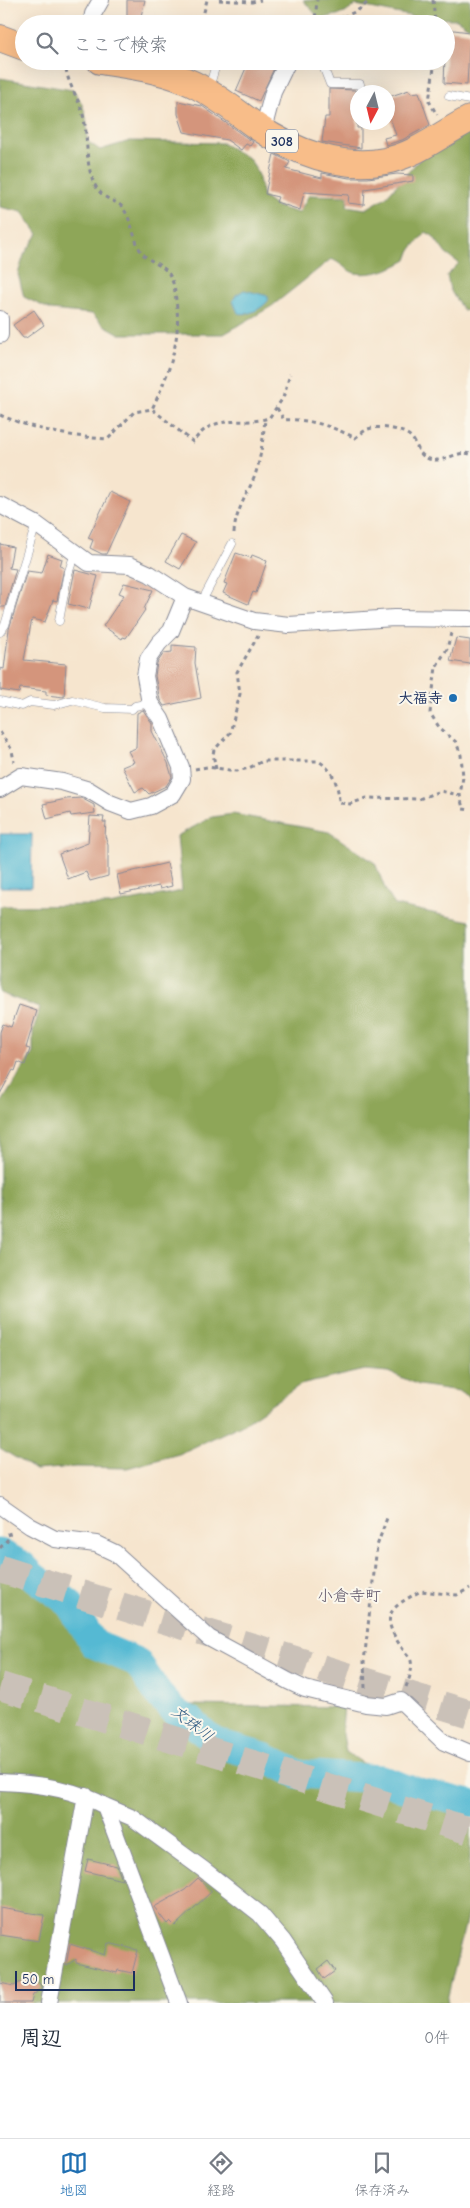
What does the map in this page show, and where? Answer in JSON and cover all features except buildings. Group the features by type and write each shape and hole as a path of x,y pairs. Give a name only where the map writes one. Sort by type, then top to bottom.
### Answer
{"highway":[{"path":"0,38 15,44"},
{"name":"308","path":"143,70 172,76 208,92 263,130 291,146 321,157 370,163 404,156 470,118"}],"street":[{"path":"93,15 101,0"},
{"path":"263,130 273,92 284,70"},
{"path":"0,318 0,335"},
{"path":"0,505 36,524 89,563 130,565 150,574 193,600 262,622 289,625 394,618 462,618"},
{"path":"0,789 21,776 62,782 89,790 110,804 131,810 151,806 173,794 182,779 181,767 161,719 150,703 145,676 148,659 159,643 171,632 193,600"},
{"path":"0,1505 30,1526 56,1539 96,1544 115,1553 208,1638 244,1659 306,1689 366,1704 386,1706 401,1701 444,1742 470,1753"},
{"path":"0,1782 26,1783 86,1796 134,1818 260,1914 289,1948 325,2003"},
{"path":"49,2003 86,1796"},
{"path":"105,1806 179,2003"}],"lane":[{"path":"208,92 214,70"},
{"path":"325,70 330,84 360,85"},
{"path":"450,96 470,100"},
{"path":"0,632 5,624 36,524"},
{"path":"193,600 232,544"},
{"path":"58,621 67,577 75,553"},
{"path":"0,701 22,706 30,702 54,705 72,700 98,707 132,709 135,706 150,703"}],"path":[{"path":"203,15 207,0"},
{"path":"219,0 252,2 261,0"},
{"path":"315,15 317,0"},
{"path":"349,15 361,9 369,0"},
{"path":"433,0 434,15"},
{"path":"66,70 66,75 79,99 84,117 88,146 87,158 91,177 105,199 122,206 131,223 141,252 169,273 175,288 179,318 177,343 166,381 152,409"},
{"path":"434,70 429,102 447,132"},
{"path":"0,415 25,426 50,432 108,439 134,412 152,409 193,442 199,434 213,424 224,421 255,422 269,418 277,408 290,374"},
{"path":"277,408 284,420 294,419 338,429 355,438 368,429 382,428 406,433 414,440 417,450 427,458 437,460 465,452 470,454"},
{"path":"232,544 234,526 260,457 265,419"},
{"path":"462,618 436,667 430,713 439,727 456,742 461,755 463,777 460,795 463,809 470,810"},
{"path":"216,769 214,750 230,733 240,694 237,672 259,634 262,622"},
{"path":"0,732 12,750 16,779"},
{"path":"181,767 236,770 272,760 318,761 325,765 331,773 339,789 339,803 350,804 367,798 419,799 440,791 460,795"},
{"path":"366,1704 364,1662 377,1546 388,1515"},
{"path":"401,1701 411,1673 411,1660 392,1631 388,1621 392,1609 421,1590 457,1595 470,1588"}],"green space":[{"path":"303,0 470,0 470,28 455,19 455,15 405,15 356,5 345,13 316,15"},
{"path":"0,78 73,90 81,102 85,114 87,141 100,150 130,141 222,143 250,159 258,174 263,197 275,206 299,213 309,195 348,196 347,206 366,209 386,197 427,151 470,124 470,309 463,310 450,290 447,275 459,263 446,254 433,236 426,232 411,249 407,260 382,271 369,274 355,273 331,259 272,306 224,334 120,334 104,325 92,314 51,310 24,297 18,274 24,255 38,234 22,212 0,207"},
{"path":"233,814 329,832 375,863 386,891 395,905 470,921 470,1398 459,1391 419,1385 389,1372 365,1370 300,1385 243,1424 179,1454 127,1468 76,1467 35,1470 0,1448 0,1105 33,1053 33,1032 40,1008 0,993 0,906 109,905 182,891 177,836 212,817"},
{"path":"0,1559 19,1569 29,1584 63,1603 90,1648 133,1666 162,1689 190,1705 344,1707 342,1728 346,1752 380,1774 457,1812 470,1829 470,1904 447,2000 449,2003 0,2003"}],"water":[{"path":"244,290 268,296 268,301 255,311 246,314 238,313 233,301 236,295"},
{"path":"0,834 32,834 31,887 0,887"}],"waterway":[{"name":"文珠川","path":"0,1553 22,1565 33,1576 69,1603 94,1644 137,1662 159,1695 176,1713 190,1720 213,1741 264,1757 298,1774 381,1779 403,1788 470,1804"}],"tunnel":[{"path":"0,1569 470,1714"},
{"path":"0,1686 470,1831"}],"place":[{"name":"大福寺","path":"453,698"}],"district":[{"name":"小倉寺町","path":"349,1595"}]}
